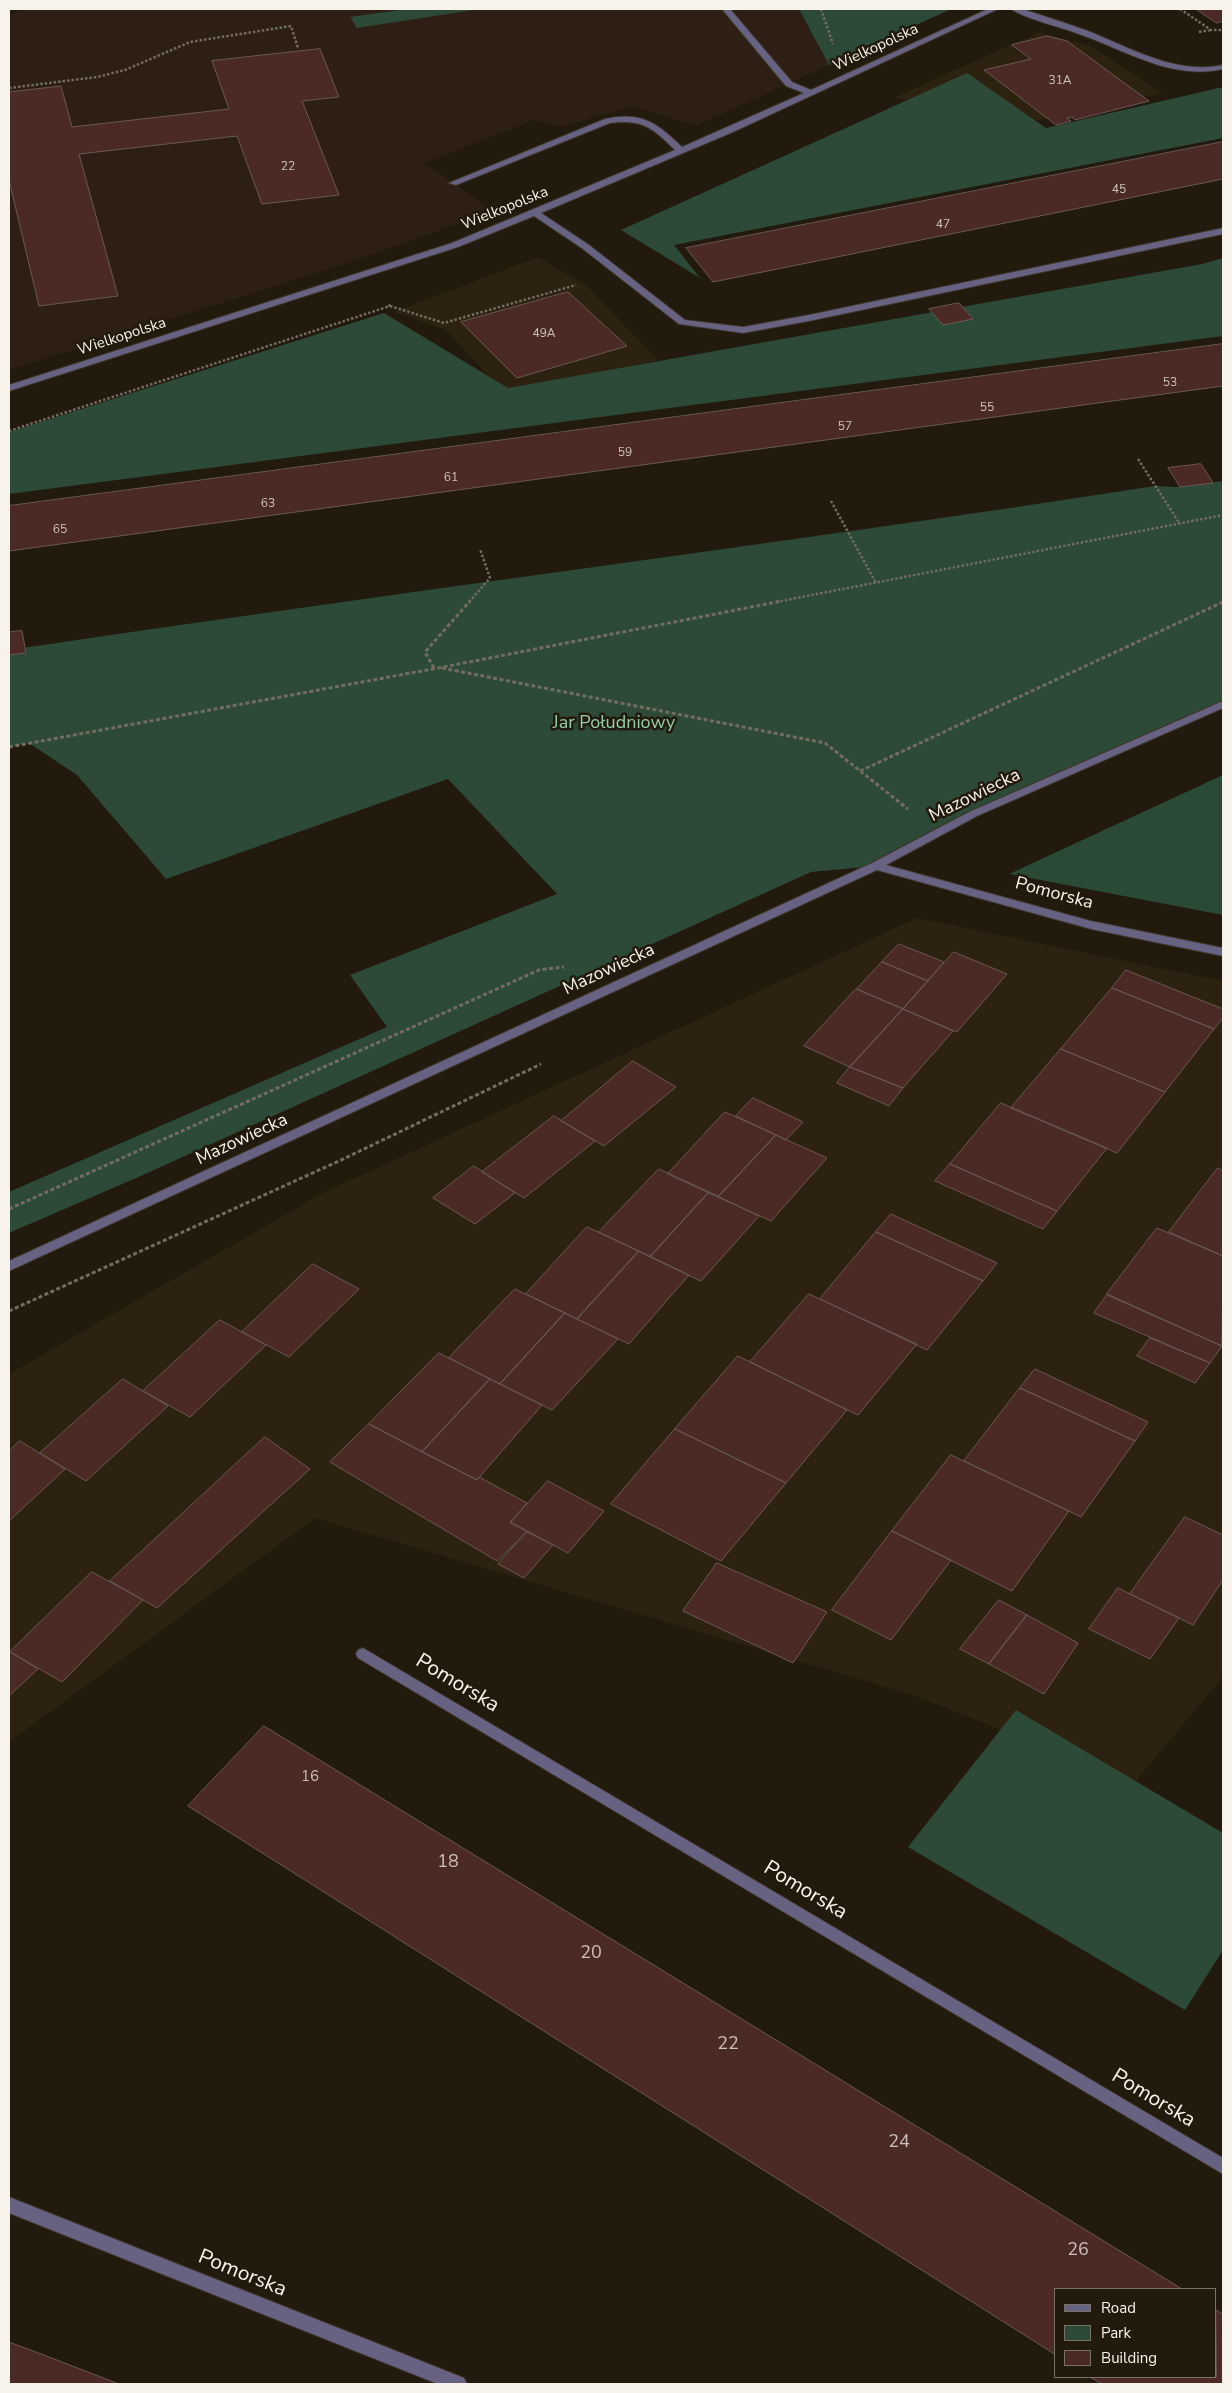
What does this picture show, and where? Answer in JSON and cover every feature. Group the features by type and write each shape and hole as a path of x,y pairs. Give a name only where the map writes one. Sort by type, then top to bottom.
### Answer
{"street":[{"path":"726,9 789,84 811,93"},
{"name":"Wielkopolska","path":"9,388 455,244 535,213 681,151 994,9"},
{"path":"1015,9 1085,33 1157,63 1205,71 1223,67"},
{"path":"452,183 608,121 619,119 639,119 653,124 681,151"},
{"path":"535,213 586,247 682,322 743,330 810,318 1223,231"},
{"name":"Mazowiecka","path":"9,1266 876,866 973,814 1223,704"},
{"name":"Pomorska","path":"876,866 1091,925 1223,952"},
{"name":"Pomorska","path":"363,1654 1223,2167"},
{"name":"Pomorska","path":"9,2205 458,2384"}],"path":[{"path":"1180,9 1211,30 1223,30"},
{"path":"9,88 96,77 124,70 190,42 291,26 298,48"},
{"path":"390,306 444,323 576,286 577,277"},
{"path":"1138,458 1180,524"},
{"path":"831,501 876,583"},
{"path":"9,747 436,668 1223,515"},
{"path":"480,549 490,578 426,652 436,668 825,743 914,814"},
{"path":"860,771 1223,602"},
{"path":"9,1208 539,970 565,967"},
{"path":"9,1311 340,1161 547,1061"}],"shaded area":[{"path":"27,9 799,9 829,65 696,126 633,106 561,127 534,120 425,163 493,211 351,262 9,370 9,15"},
{"path":"1039,32 1089,45 1163,93 1041,120 963,123 895,97"},
{"path":"538,257 587,286 658,360 506,395 446,330 394,312"},
{"path":"917,918 1223,981 1223,1677 1134,1783 916,1696 315,1518 9,1742 9,1374 323,1193"}],"green space":[{"path":"406,9 480,9 357,28 350,17"},
{"path":"799,9 951,9 829,65"},
{"path":"967,73 1046,128 1223,87 1223,138 674,245 700,278 621,230"},
{"path":"1223,258 1223,336 9,494 9,432 384,313 508,388 1202,264"},
{"name":"Jar Południowy","path":"1223,481 1223,704 973,814 876,866 811,872 143,1175 9,1233 9,1192 387,1027 350,975 557,894 448,779 166,879 77,775 29,743 9,747 9,650 1012,508 1155,486 1176,487"},
{"path":"1223,775 1223,915 1009,874"},
{"path":"1016,1710 1223,1833 1223,1950 1185,2010 908,1847"}],"building":[{"path":"1196,9 1223,9 1223,21 1217,23"},
{"path":"1047,36 1067,41 1149,101 1075,120 1072,117 1067,118 1071,121 1056,125 984,70 1031,59 1012,45"},
{"path":"320,49 339,97 302,101 339,195 262,204 237,136 79,154 118,296 39,306 9,180 9,92 61,86 72,127 229,109 212,61"},
{"path":"1223,142 1223,179 713,282 686,248"},
{"path":"568,292 627,346 517,378 461,322"},
{"path":"959,303 973,319 943,325 929,309"},
{"path":"1223,344 1223,386 9,551 9,506"},
{"path":"1201,464 1213,483 1180,487 1168,468"},
{"path":"22,631 26,653 9,655 9,632"},
{"path":"899,944 944,962 928,981 882,962"},
{"path":"954,952 1007,974 957,1032 903,1009"},
{"path":"882,962 928,981 903,1009 857,989"},
{"path":"1126,970 1223,1009 1223,1018 1214,1029 1112,988"},
{"path":"1112,988 1214,1029 1165,1092 1061,1049"},
{"path":"856,989 903,1009 850,1067 804,1046"},
{"path":"903,1009 953,1031 903,1088 850,1067"},
{"path":"1061,1049 1165,1092 1117,1153 1011,1108"},
{"path":"633,1061 676,1087 604,1146 561,1121"},
{"path":"850,1067 903,1088 889,1106 837,1083"},
{"path":"753,1098 803,1122 786,1140 736,1116"},
{"path":"1001,1103 1107,1148 1057,1211 950,1164"},
{"path":"725,1112 776,1135 718,1197 668,1174"},
{"path":"554,1116 595,1141 524,1198 482,1172"},
{"path":"776,1135 827,1158 771,1221 718,1197"},
{"path":"950,1164 1057,1211 1043,1229 935,1181"},
{"path":"474,1166 515,1193 475,1224 433,1198"},
{"path":"1218,1168 1223,1171 1223,1256 1169,1232"},
{"path":"659,1169 709,1192 650,1257 599,1232"},
{"path":"709,1192 759,1216 701,1281 650,1257"},
{"path":"891,1214 997,1263 983,1281 876,1232"},
{"path":"587,1227 639,1251 577,1319 526,1294"},
{"path":"1157,1228 1223,1256 1222,1346 1107,1294"},
{"path":"876,1232 983,1281 927,1350 820,1299"},
{"path":"639,1251 689,1275 629,1344 577,1319"},
{"path":"313,1264 359,1289 289,1357 242,1332"},
{"path":"515,1289 565,1313 500,1384 449,1358"},
{"path":"809,1294 917,1344 858,1415 750,1362"},
{"path":"1107,1295 1222,1346 1210,1363 1094,1313"},
{"path":"565,1313 618,1339 552,1410 500,1384"},
{"path":"220,1320 266,1345 190,1417 143,1391"},
{"path":"1150,1338 1210,1363 1195,1383 1137,1356"},
{"path":"439,1353 490,1379 422,1452 369,1424"},
{"path":"738,1356 847,1410 786,1483 675,1429"},
{"path":"1035,1369 1148,1422 1135,1441 1020,1388"},
{"path":"123,1379 168,1406 86,1481 40,1453"},
{"path":"490,1379 542,1405 477,1480 422,1452"},
{"path":"1020,1388 1135,1441 1081,1517 964,1461"},
{"path":"369,1424 477,1480 479,1477 527,1503 510,1523 527,1532 497,1561 330,1462"},
{"path":"675,1429 786,1483 721,1561 611,1504"},
{"path":"265,1437 310,1469 157,1608 110,1581"},
{"path":"20,1441 65,1469 9,1521 9,1451"},
{"path":"951,1455 1069,1511 1012,1591 892,1531"},
{"path":"548,1481 604,1511 568,1553 511,1522"},
{"path":"1185,1517 1223,1535 1223,1580 1193,1625 1130,1594"},
{"path":"892,1531 951,1560 891,1640 832,1610"},
{"path":"527,1532 553,1545 524,1578 498,1564"},
{"path":"717,1563 827,1612 793,1663 683,1611"},
{"path":"92,1572 143,1600 62,1682 10,1652"},
{"path":"1118,1588 1179,1618 1150,1659 1089,1629"},
{"path":"999,1600 1027,1615 989,1664 960,1649"},
{"path":"1027,1615 1078,1643 1044,1694 989,1664"},
{"path":"9,1651 38,1669 9,1696"},
{"path":"264,1726 1180,2288 1054,2288 1054,2354 188,1806"},
{"path":"1217,2311 1223,2314 1223,2384 1102,2384 1092,2378 1217,2378"},
{"path":"9,2342 49,2357 119,2384 9,2384"}]}
